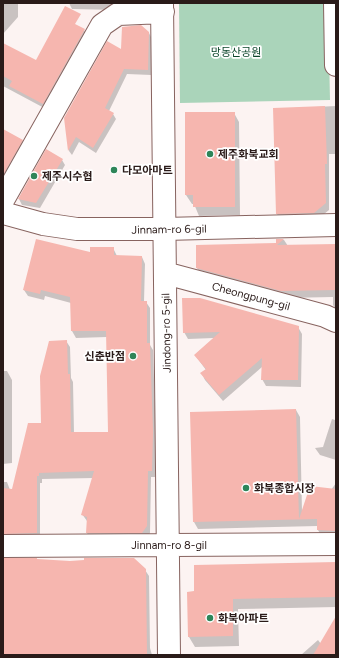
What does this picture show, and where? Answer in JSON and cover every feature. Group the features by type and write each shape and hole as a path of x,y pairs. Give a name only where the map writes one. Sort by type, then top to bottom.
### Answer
{"street":[{"path":"335,3 336,65"},
{"name":"Jindong-ro 5-gil","path":"3,200 102,25 118,14 162,7 169,655"},
{"name":"Jinnam-ro 6-gil","path":"3,213 43,224 77,229 164,229 336,225"},
{"name":"Cheongpung-gil","path":"165,272 325,316 336,321"},
{"name":"Jinnam-ro 8-gil","path":"3,546 336,544"}],"green space":[{"name":"망동산공원","path":"179,3 328,3 330,100 180,103"}],"building":[{"path":"65,6 81,14 75,24 85,29 43,104 9,86 12,81 3,76 3,43 36,60"},
{"path":"141,25 149,32 148,70 124,69 105,108 114,113 93,148 76,137 68,151 64,118 107,41 121,49 122,27"},
{"path":"325,106 327,164 325,164 326,203 314,213 276,214 273,108"},
{"name":"제주화북교회","path":"185,112 235,112 235,207 193,207 193,195 185,195"},
{"path":"3,129 23,140 3,175"},
{"path":"46,149 63,159 36,203 18,199"},
{"path":"36,239 90,252 90,247 114,247 114,255 142,256 141,301 147,301 147,343 150,343 153,432 152,471 148,471 147,526 142,533 86,533 87,517 81,515 94,471 39,473 39,476 37,476 37,533 3,534 3,488 12,489 28,423 41,423 40,376 49,341 67,340 68,374 70,374 71,432 108,432 106,331 71,331 70,297 41,290 40,294 23,290"},
{"path":"276,239 284,239 277,245 336,244 336,290 281,291 196,268 196,245 276,243"},
{"path":"182,298 200,298 299,326 298,380 261,380 262,358 219,395 200,373 206,369 194,355 220,332 183,333"},
{"path":"296,409 299,519 310,486 336,489 336,531 317,530 317,519 193,522 190,412"},
{"path":"3,558 37,558 70,561 84,560 84,558 134,558 146,569 147,655 3,655"},
{"name":"화북아파트","path":"336,562 336,597 233,599 233,636 188,637 187,592 194,591 194,565"},
{"path":"336,616 336,655 313,655"}],"place":[{"name":"제주화북교회","path":"210,154"},
{"name":"다모아마트","path":"114,170"},
{"name":"제주시수협","path":"34,176"},
{"name":"신춘반점","path":"133,356"},
{"name":"화북종합시장","path":"246,488"},
{"name":"화북아파트","path":"210,618"}]}
